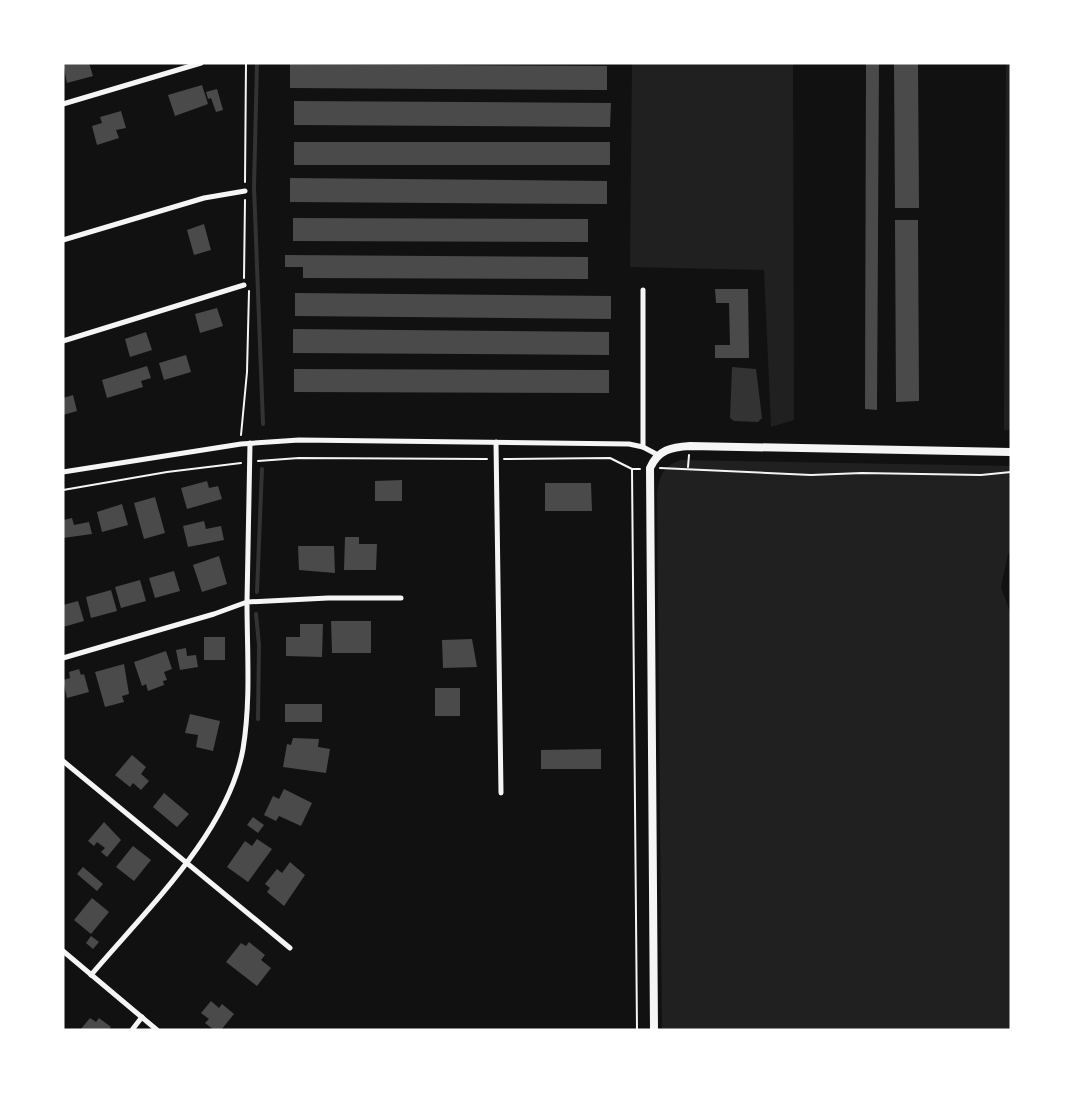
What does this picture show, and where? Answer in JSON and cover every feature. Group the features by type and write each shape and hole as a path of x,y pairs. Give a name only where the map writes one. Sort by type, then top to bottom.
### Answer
{"main road":[{"path":"654,1030 650,468 658,455 668,449 690,446 1011,452"}],"street":[{"path":"63,104 201,63"},
{"path":"63,240 204,198 245,191"},
{"path":"63,340 244,285"},
{"path":"643,290 643,447"},
{"path":"63,472 241,444 299,440 629,444 643,447 658,455"},
{"path":"496,442 501,793"},
{"path":"91,975 216,822 231,790 243,749 248,698 250,443"},
{"path":"63,658 214,615 247,602 328,598 401,598"},
{"path":"63,761 290,948"},
{"path":"63,951 157,1030"},
{"path":"132,1030 142,1017"}],"path":[{"path":"241,444 250,311 249,291 244,285 246,63"},
{"path":"63,490 167,471 299,458 610,458 632,470 650,468 811,476 862,473 981,475 1011,472"},
{"path":"632,470 637,1030"}],"shaded area":[{"path":"632,63 793,63 794,420 771,427 764,270 630,267"},
{"path":"1006,63 1011,63 1011,430 1004,430"},
{"path":"732,367 756,369 762,418 758,422 734,421 730,418"},
{"path":"681,460 1011,466 1011,551 1008,554 1001,587 1011,615 1011,1030 662,1030 657,493 663,472 670,465"}],"building":[{"path":"63,63 89,63 93,76 67,83"},
{"path":"866,63 879,63 877,410 865,409"},
{"path":"894,63 918,63 919,208 895,208"},
{"path":"290,64 607,66 607,90 290,88"},
{"path":"202,85 208,104 175,116 168,95"},
{"path":"217,89 223,110 216,112 206,92"},
{"path":"294,101 611,103 610,127 294,125"},
{"path":"121,111 126,128 116,130 119,138 97,145 92,126 102,123 100,117"},
{"path":"294,142 610,142 610,165 294,165"},
{"path":"290,178 607,181 607,204 290,202"},
{"path":"293,218 588,219 588,242 293,241"},
{"path":"895,220 918,220 919,401 896,402"},
{"path":"204,224 211,250 194,255 187,230"},
{"path":"285,255 588,257 588,279 303,278 303,267 285,267"},
{"path":"715,289 748,289 749,358 715,358 715,345 730,345 729,303 716,303"},
{"path":"295,293 611,296 611,319 295,316"},
{"path":"217,308 223,326 200,333 195,314"},
{"path":"293,329 609,332 609,355 293,353"},
{"path":"146,332 152,350 130,357 125,339"},
{"path":"186,355 191,372 164,380 159,363"},
{"path":"147,366 151,378 141,381 143,387 107,398 102,380"},
{"path":"294,369 609,370 609,393 294,392"},
{"path":"73,395 77,411 63,415 63,398"},
{"path":"402,480 402,501 375,501 375,481"},
{"path":"207,481 209,488 218,486 222,499 187,509 181,488"},
{"path":"545,483 591,483 592,511 545,511"},
{"path":"155,497 165,533 144,539 134,503"},
{"path":"122,504 128,525 102,532 97,512"},
{"path":"72,518 74,525 89,522 92,534 63,538 63,520"},
{"path":"204,521 206,529 221,526 224,540 188,547 183,526"},
{"path":"345,537 359,537 359,544 377,544 376,570 344,570"},
{"path":"298,546 334,546 335,573 299,570"},
{"path":"219,556 227,584 202,592 193,565"},
{"path":"174,571 180,591 155,598 149,578"},
{"path":"140,580 146,601 121,608 115,587"},
{"path":"111,590 117,611 91,618 86,597"},
{"path":"78,601 84,621 63,627 63,605"},
{"path":"331,621 371,621 371,653 332,653"},
{"path":"300,624 323,624 322,657 286,656 286,637 300,637"},
{"path":"204,637 225,637 225,660 204,660"},
{"path":"472,639 477,667 443,668 442,640"},
{"path":"186,648 187,656 196,655 198,667 180,670 176,650"},
{"path":"166,651 172,669 164,672 167,680 163,681 164,685 148,691 146,684 142,686 134,662"},
{"path":"124,664 129,694 122,696 124,702 105,707 95,672"},
{"path":"79,669 81,675 84,674 89,692 67,698 63,680 70,678 69,672"},
{"path":"435,688 460,688 460,716 435,716"},
{"path":"285,704 322,704 322,722 285,722"},
{"path":"190,714 220,721 213,751 196,747 198,735 185,733"},
{"path":"293,738 319,739 318,747 330,749 326,773 283,767 287,744 291,745"},
{"path":"601,749 601,769 541,769 541,750"},
{"path":"132,755 146,767 141,774 149,781 141,790 133,783 130,787 115,775"},
{"path":"284,789 312,803 301,826 279,816 276,821 264,815 273,796 279,799"},
{"path":"164,793 189,814 177,827 153,807"},
{"path":"253,817 264,825 258,833 247,825"},
{"path":"104,822 121,840 107,857 101,852 105,848 97,842 94,846 88,841"},
{"path":"257,839 272,849 248,882 227,867 245,841 252,846"},
{"path":"133,846 151,860 134,881 116,867"},
{"path":"290,862 305,875 284,906 267,892 270,888 265,884 277,869 282,873"},
{"path":"83,867 103,884 97,891 77,874"},
{"path":"92,898 109,912 91,934 74,920"},
{"path":"91,936 99,942 93,949 86,943"},
{"path":"249,942 265,955 261,960 271,968 257,986 226,962 241,943 246,946"},
{"path":"211,1001 219,1008 222,1004 234,1014 221,1030 214,1030 205,1023 209,1019 201,1013"},
{"path":"90,1018 96,1022 99,1018 111,1027 109,1030 80,1030"}],"waterway":[{"path":"257,63 254,187 263,424"},
{"path":"257,592 262,469"},
{"path":"256,614 259,645 258,719"}]}
